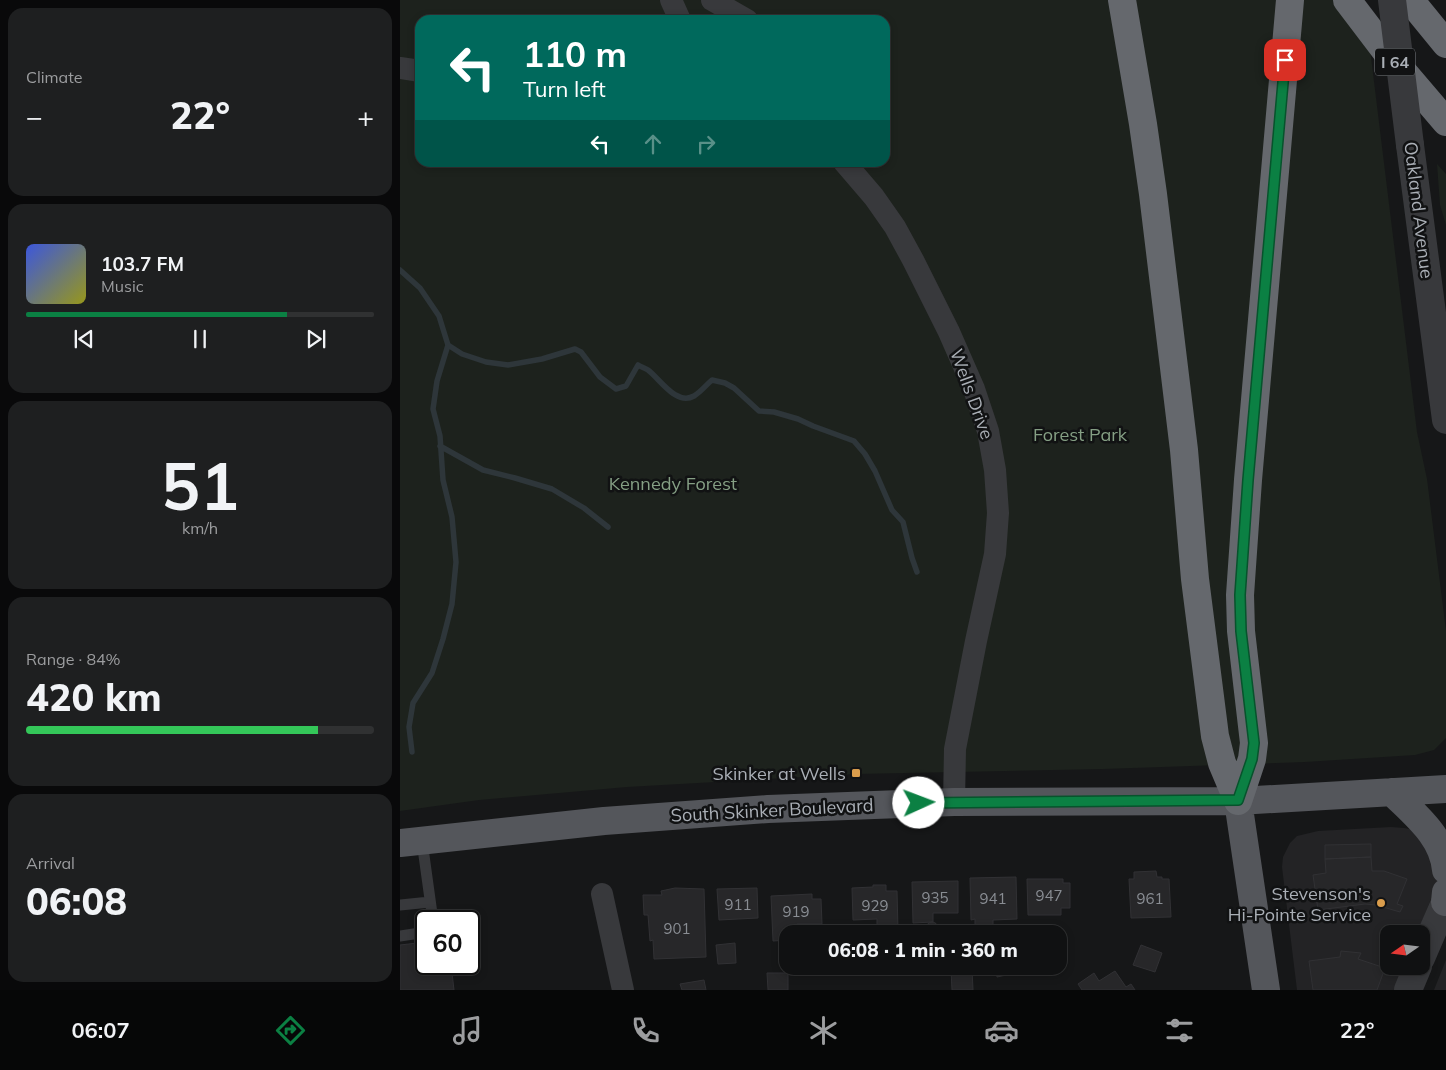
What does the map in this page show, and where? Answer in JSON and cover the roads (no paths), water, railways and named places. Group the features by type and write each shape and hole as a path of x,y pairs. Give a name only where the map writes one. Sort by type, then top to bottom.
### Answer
{"highway":[{"path":"1122,0 1143,124 1154,204 1183,440 1195,579 1215,736 1222,763 1238,800"},
{"name":"I 64","path":"1347,0 1388,54 1446,122"},
{"path":"1410,0 1446,44"},
{"path":"1238,800 1252,759 1254,743 1241,631 1240,595 1248,480 1290,1"}],"main road":[{"name":"South Skinker Boulevard","path":"411,842 679,815 768,809 954,802 1238,800 1446,789"},
{"path":"1392,792 1434,836 1443,854 1446,870"},
{"path":"1238,800 1266,990"}],"street":[{"path":"671,0 678,15"},
{"path":"712,0 738,15"},
{"name":"Oakland Avenue","path":"1392,0 1446,420"},
{"path":"400,68 415,70"},
{"name":"Wells Drive","path":"848,167 874,197 895,227 944,323 974,389 988,431 995,470 998,513 995,554 955,749 954,802"},
{"path":"602,894 623,990"},
{"path":"1430,936 1446,898"},
{"path":"1408,990 1414,975"}],"lane":[{"path":"411,842 431,910"},
{"path":"400,905 430,902"},
{"path":"400,936 415,934"}],"waterway":[{"path":"400,270 420,288 439,316 448,345 462,354 486,362 508,365 542,359 575,349 581,352 600,377 616,389 626,386 638,365 648,370 675,395 681,397 694,396 712,380 725,383 734,388 759,411 774,412 798,419 854,441 865,454 875,471 892,510 903,522 917,572"},
{"path":"412,752 409,727 413,703 432,673 443,639 452,604 456,562 452,517 443,480 440,436 433,409 437,381 448,345"},
{"path":"440,446 483,470 552,489 584,508 608,527"}],"place":[{"name":"Skinker at Wells","path":"856,773"},
{"name":"Stevenson's Hi-Pointe Service","path":"1381,903"}],"park label":[{"name":"Forest Park","path":"1080,434"},
{"name":"Kennedy Forest","path":"673,483"}]}
